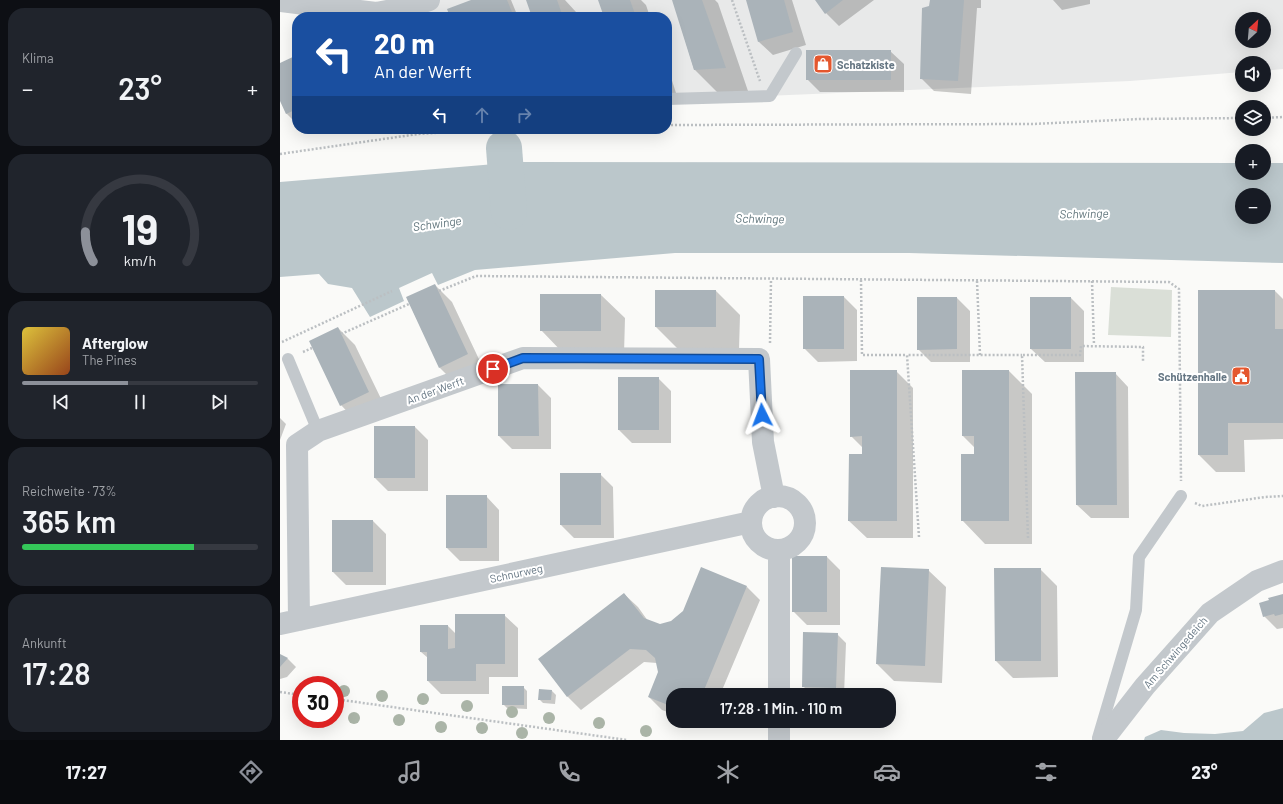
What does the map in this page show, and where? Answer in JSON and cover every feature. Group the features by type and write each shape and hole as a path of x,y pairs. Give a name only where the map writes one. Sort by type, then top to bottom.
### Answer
{"street":[{"path":"369,12 409,7 429,0"},
{"path":"280,1 354,12"},
{"name":"An der Werft","path":"289,622 297,445 318,431 523,358 759,359"},
{"path":"759,359 763,442 774,497"},
{"path":"774,497 790,499 797,504 805,519 805,527 798,542 786,549 770,549 762,545 756,539 752,531 751,522 753,513 765,500 774,497"},
{"name":"Schnurweg","path":"289,622 751,522"},
{"path":"779,550 779,688"},
{"name":"Am Schwingedeich","path":"1103,740 1145,686 1210,613 1257,582 1283,571"},
{"path":"779,728 779,740"}],"lane":[{"path":"672,99 770,96 796,53"},
{"path":"288,359 318,431"},
{"path":"1097,740 1136,610 1139,557 1181,496"}],"path":[{"path":"732,0 765,96"},
{"path":"1271,118 1283,117"},
{"path":"672,125 1033,124 1140,119 1235,118"},
{"path":"280,154 418,134"},
{"path":"439,291 476,276 771,280 1169,282 1178,289 1181,496 1202,506 1265,497 1283,496"},
{"path":"759,359 771,341 771,280"},
{"path":"861,280 862,355 1080,355 1081,346 1143,346 1143,362"},
{"path":"977,281 980,355"},
{"path":"1092,281 1094,345"},
{"path":"280,344 392,291"},
{"path":"341,334 409,304"},
{"path":"907,355 919,537"},
{"path":"1022,355 1028,538"},
{"path":"280,692 292,694"},
{"path":"344,700 627,740"}],"shaded area":[{"path":"415,0 1283,0 1283,69 1271,70 1271,56 1235,56 1235,73 1130,81 765,96 672,97 672,12 419,12"},
{"path":"1111,287 1172,290 1171,337 1108,335"}],"water":[{"name":"Schwinge","path":"519,162 1235,163 1235,180 1271,180 1271,163 1283,163 1283,263 909,253 675,253 475,270 438,285 432,273 399,288 404,301 370,317 352,288 328,284 319,274 280,277 280,182"},
{"path":"1283,708 1283,740 1144,740 1145,737 1161,730 1184,733 1215,734 1243,731 1264,713"}],"building":[{"path":"471,0 507,0 512,12 448,12 447,9"},
{"path":"526,0 557,0 561,12 530,12"},
{"path":"598,0 630,0 634,12 602,12"},
{"path":"672,0 702,0 726,68 694,70"},
{"path":"746,0 784,0 793,32 758,42"},
{"path":"815,0 843,0 825,14"},
{"path":"930,0 964,0 958,81 920,79 922,8 929,6"},
{"path":"806,50 891,50 891,80 806,80"},
{"path":"292,57 292,111 286,114 280,101 280,63"},
{"path":"435,284 468,354 439,368 406,297"},
{"path":"655,290 716,290 716,327 655,327"},
{"name":"Schützenhalle","path":"1198,290 1275,290 1275,329 1283,329 1283,423 1228,423 1228,455 1198,455"},
{"path":"540,294 601,294 601,331 540,331"},
{"path":"803,296 844,296 844,349 803,349"},
{"path":"917,297 957,297 957,349 917,350"},
{"path":"1030,297 1071,297 1071,349 1030,349"},
{"path":"338,327 369,392 340,406 309,341"},
{"path":"850,370 897,370 897,521 848,521 849,454 862,454 862,436 850,437"},
{"path":"962,370 1009,370 1009,521 961,521 961,454 974,454 974,436 962,436"},
{"path":"1075,372 1116,372 1117,505 1076,505"},
{"path":"618,377 659,377 659,430 618,430"},
{"path":"498,384 538,384 539,436 498,436"},
{"path":"374,426 415,426 415,478 374,478"},
{"path":"560,473 601,473 601,525 560,525"},
{"path":"446,495 487,495 487,548 446,548"},
{"path":"332,520 373,520 373,572 332,572"},
{"path":"792,556 827,556 827,612 792,612"},
{"path":"701,567 747,586 705,688 666,688 666,704 648,697 658,672 655,658 646,650 630,649 567,697 538,659 624,593 644,618 660,624 671,621 683,611"},
{"path":"881,567 929,569 925,666 876,664"},
{"path":"994,568 1041,568 1041,661 995,661"},
{"path":"1283,594 1283,614 1275,616 1274,614 1263,617 1259,603 1269,600 1268,598"},
{"path":"455,614 505,614 505,664 476,664 476,681 427,681 427,652 420,652 420,625 448,625 448,649 455,648"},
{"path":"803,632 838,633 836,688 802,687"},
{"path":"280,654 288,658 280,667"},
{"path":"502,686 524,686 524,705 502,705"},
{"path":"539,689 552,690 551,700 538,700"}],"waterway":[{"path":"504,148 509,212"}],"place":[{"name":"Schatzkiste","path":"823,64"},
{"name":"Schützenhalle","path":"1241,376"}],"route":[{"path":"493,369 523,358 759,359 762,415"}]}
